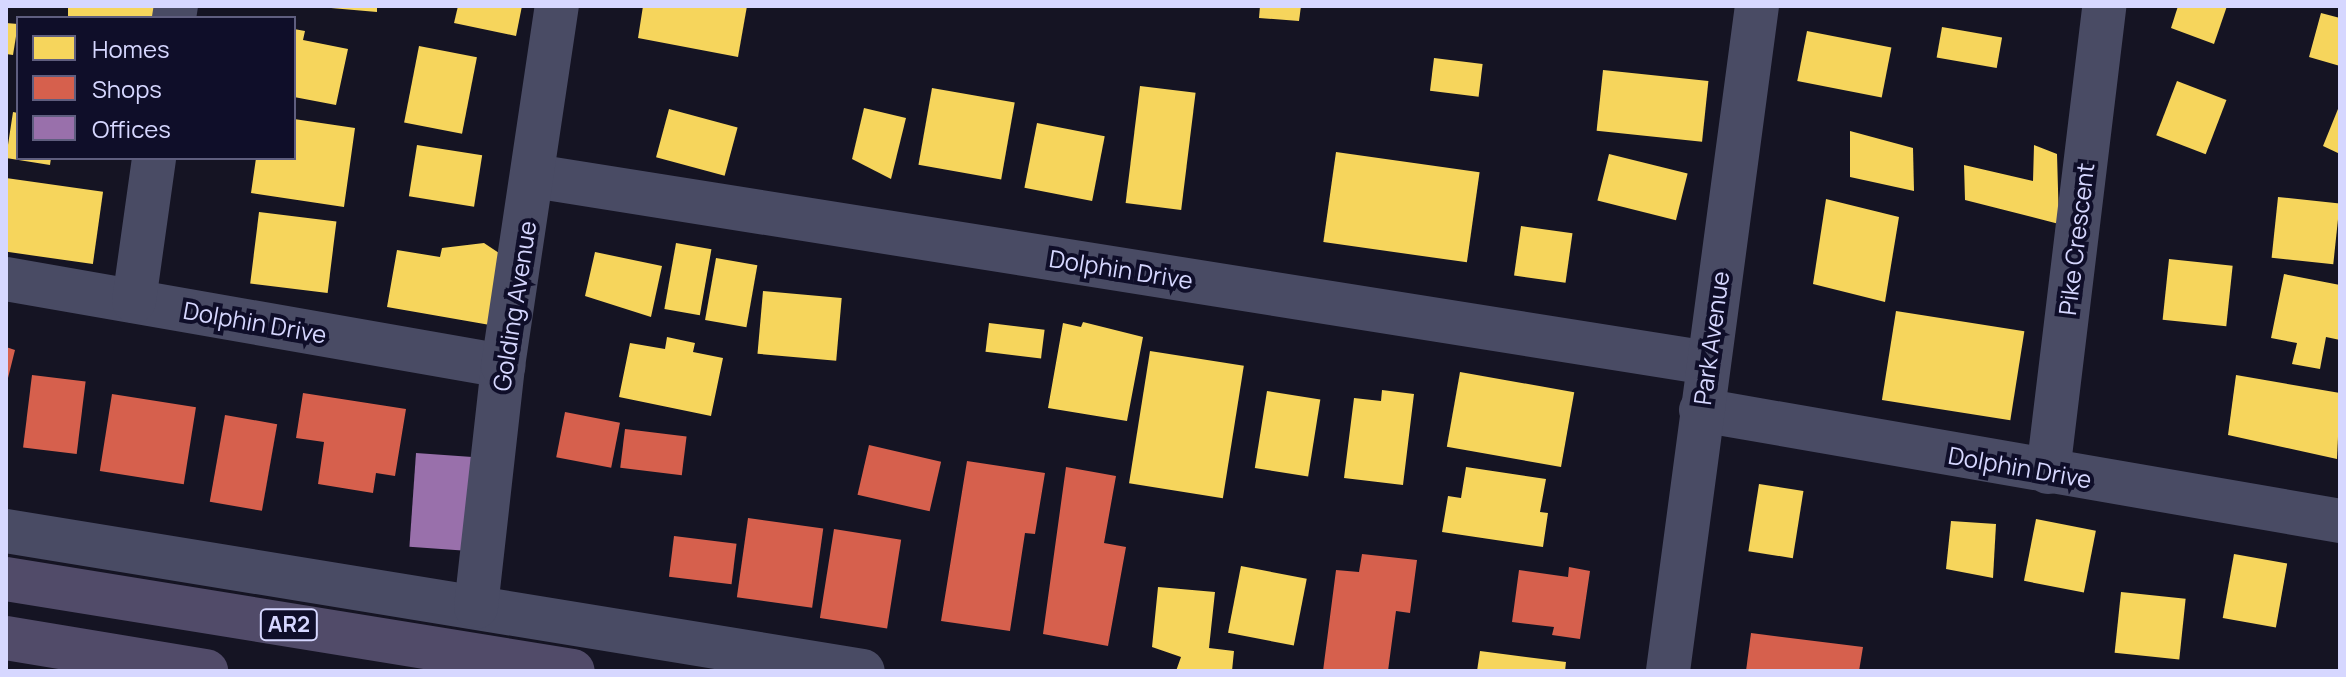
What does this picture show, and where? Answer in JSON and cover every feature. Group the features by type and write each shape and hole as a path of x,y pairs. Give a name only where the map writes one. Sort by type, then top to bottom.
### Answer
{"main road":[{"name":"AR2","path":"6,579 573,671"},
{"path":"6,638 206,671"}],"street":[{"name":"Golding Avenue","path":"476,607 503,366 534,176 557,6"},
{"name":"Park Avenue","path":"1668,671 1757,6"},
{"name":"Pike Crescent","path":"2048,472 2104,6"},
{"path":"134,301 154,160"},
{"name":"Dolphin Drive","path":"534,176 1708,363"},
{"name":"Dolphin Drive","path":"6,279 503,366"},
{"name":"Dolphin Drive","path":"1701,410 2340,521"},
{"path":"6,531 863,671"}],"building: Homes":[{"path":"68,6 167,6 167,16 68,16"},
{"path":"308,6 377,6 377,12"},
{"path":"458,6 522,6 516,36 454,23"},
{"path":"643,6 747,6 738,57 638,38"},
{"path":"1260,6 1301,6 1299,21 1259,18"},
{"path":"2178,6 2227,6 2214,44 2171,28"},
{"path":"2321,13 2340,18 2340,66 2309,57"},
{"path":"6,23 16,24 13,55 6,54"},
{"path":"1942,27 2002,38 1997,68 1937,58"},
{"path":"296,29 305,31 303,40 348,49 336,105 296,97"},
{"path":"1807,31 1891,47 1882,97 1797,81"},
{"path":"419,46 477,57 462,134 404,123"},
{"path":"1434,58 1483,64 1479,97 1430,91"},
{"path":"1603,70 1708,81 1702,142 1597,131"},
{"path":"2177,81 2226,100 2206,154 2156,135"},
{"path":"1140,86 1196,93 1181,210 1126,203"},
{"path":"932,88 1015,103 1001,179 918,165"},
{"path":"2340,104 2340,154 2323,146"},
{"path":"864,108 906,118 891,179 852,159"},
{"path":"669,109 738,127 725,176 656,157"},
{"path":"13,112 16,113 16,160 6,158"},
{"path":"296,119 355,128 344,207 251,193 256,160 296,160"},
{"path":"1037,123 1105,136 1092,201 1024,188"},
{"path":"1850,131 1913,148 1914,191 1850,177"},
{"path":"417,145 482,155 474,207 409,196"},
{"path":"2034,145 2057,154 2059,224 1965,200 1964,165 2033,181"},
{"path":"1336,152 1480,172 1467,262 1323,242"},
{"path":"1609,154 1688,174 1676,220 1597,201"},
{"path":"19,160 51,160 50,165"},
{"path":"6,178 103,192 93,264 6,252"},
{"path":"2278,197 2340,203 2333,264 2272,258"},
{"path":"1826,199 1899,217 1885,302 1813,284"},
{"path":"259,212 336,222 328,293 250,283"},
{"path":"1521,226 1572,233 1566,283 1514,276"},
{"path":"484,243 499,253 490,325 387,307 397,250 440,257 442,248"},
{"path":"676,243 711,249 700,315 664,309"},
{"path":"595,252 662,266 651,317 585,296"},
{"path":"716,258 757,265 746,327 705,320"},
{"path":"2169,259 2233,266 2226,326 2163,320"},
{"path":"2284,274 2340,285 2340,340 2326,337 2320,369 2292,364 2297,343 2271,338"},
{"path":"763,291 842,298 836,361 758,354"},
{"path":"1896,311 2024,331 2010,420 1882,400"},
{"path":"1083,322 1143,337 1127,421 1048,408 1063,323 1081,327"},
{"path":"989,323 1045,330 1041,359 985,352"},
{"path":"667,337 695,343 693,352 723,358 711,416 619,397 630,343 665,349"},
{"path":"1150,351 1244,366 1223,498 1129,483"},
{"path":"1460,372 1574,392 1561,467 1447,447"},
{"path":"2236,375 2340,393 2337,459 2228,435"},
{"path":"1382,390 1414,394 1403,485 1344,478 1354,398 1381,401"},
{"path":"1267,391 1320,399 1308,476 1255,468"},
{"path":"1466,467 1546,479 1540,512 1548,513 1543,547 1442,532 1448,496 1461,498"},
{"path":"1759,484 1803,491 1793,558 1748,551"},
{"path":"2036,519 2096,531 2084,592 2024,581"},
{"path":"1951,521 1996,524 1993,578 1946,569"},
{"path":"2234,554 2287,563 2276,627 2223,618"},
{"path":"1241,566 1307,579 1294,646 1228,633"},
{"path":"1158,587 1215,592 1209,648 1234,651 1232,671 1176,671 1181,657 1152,647"},
{"path":"2121,592 2186,599 2179,659 2115,653"},
{"path":"1480,651 1566,662 1565,671 1477,671"}],"building: Shops":[{"path":"6,347 15,350 7,382 6,382"},
{"path":"32,375 86,382 77,454 23,447"},
{"path":"303,393 406,409 395,476 376,473 373,493 318,484 324,442 296,438"},
{"path":"112,394 196,407 184,484 100,471"},
{"path":"565,412 620,423 611,468 556,457"},
{"path":"225,415 277,424 262,511 210,502"},
{"path":"625,429 687,437 682,475 620,468"},
{"path":"869,445 941,462 930,511 858,495"},
{"path":"967,461 1045,473 1035,534 1025,533 1010,631 941,621"},
{"path":"1066,467 1116,476 1104,543 1126,547 1108,646 1043,634"},
{"path":"748,518 823,529 812,608 737,597"},
{"path":"834,529 901,540 887,629 820,618"},
{"path":"674,536 737,544 732,584 669,577"},
{"path":"1362,554 1417,560 1410,613 1396,611 1388,671 1323,671 1336,570 1359,572"},
{"path":"1569,567 1590,571 1580,639 1552,635 1554,627 1512,622 1519,570 1568,577"},
{"path":"1751,633 1863,647 1859,671 1746,671"}],"building: Offices":[{"path":"416,453 476,457 469,551 409,547"}]}
